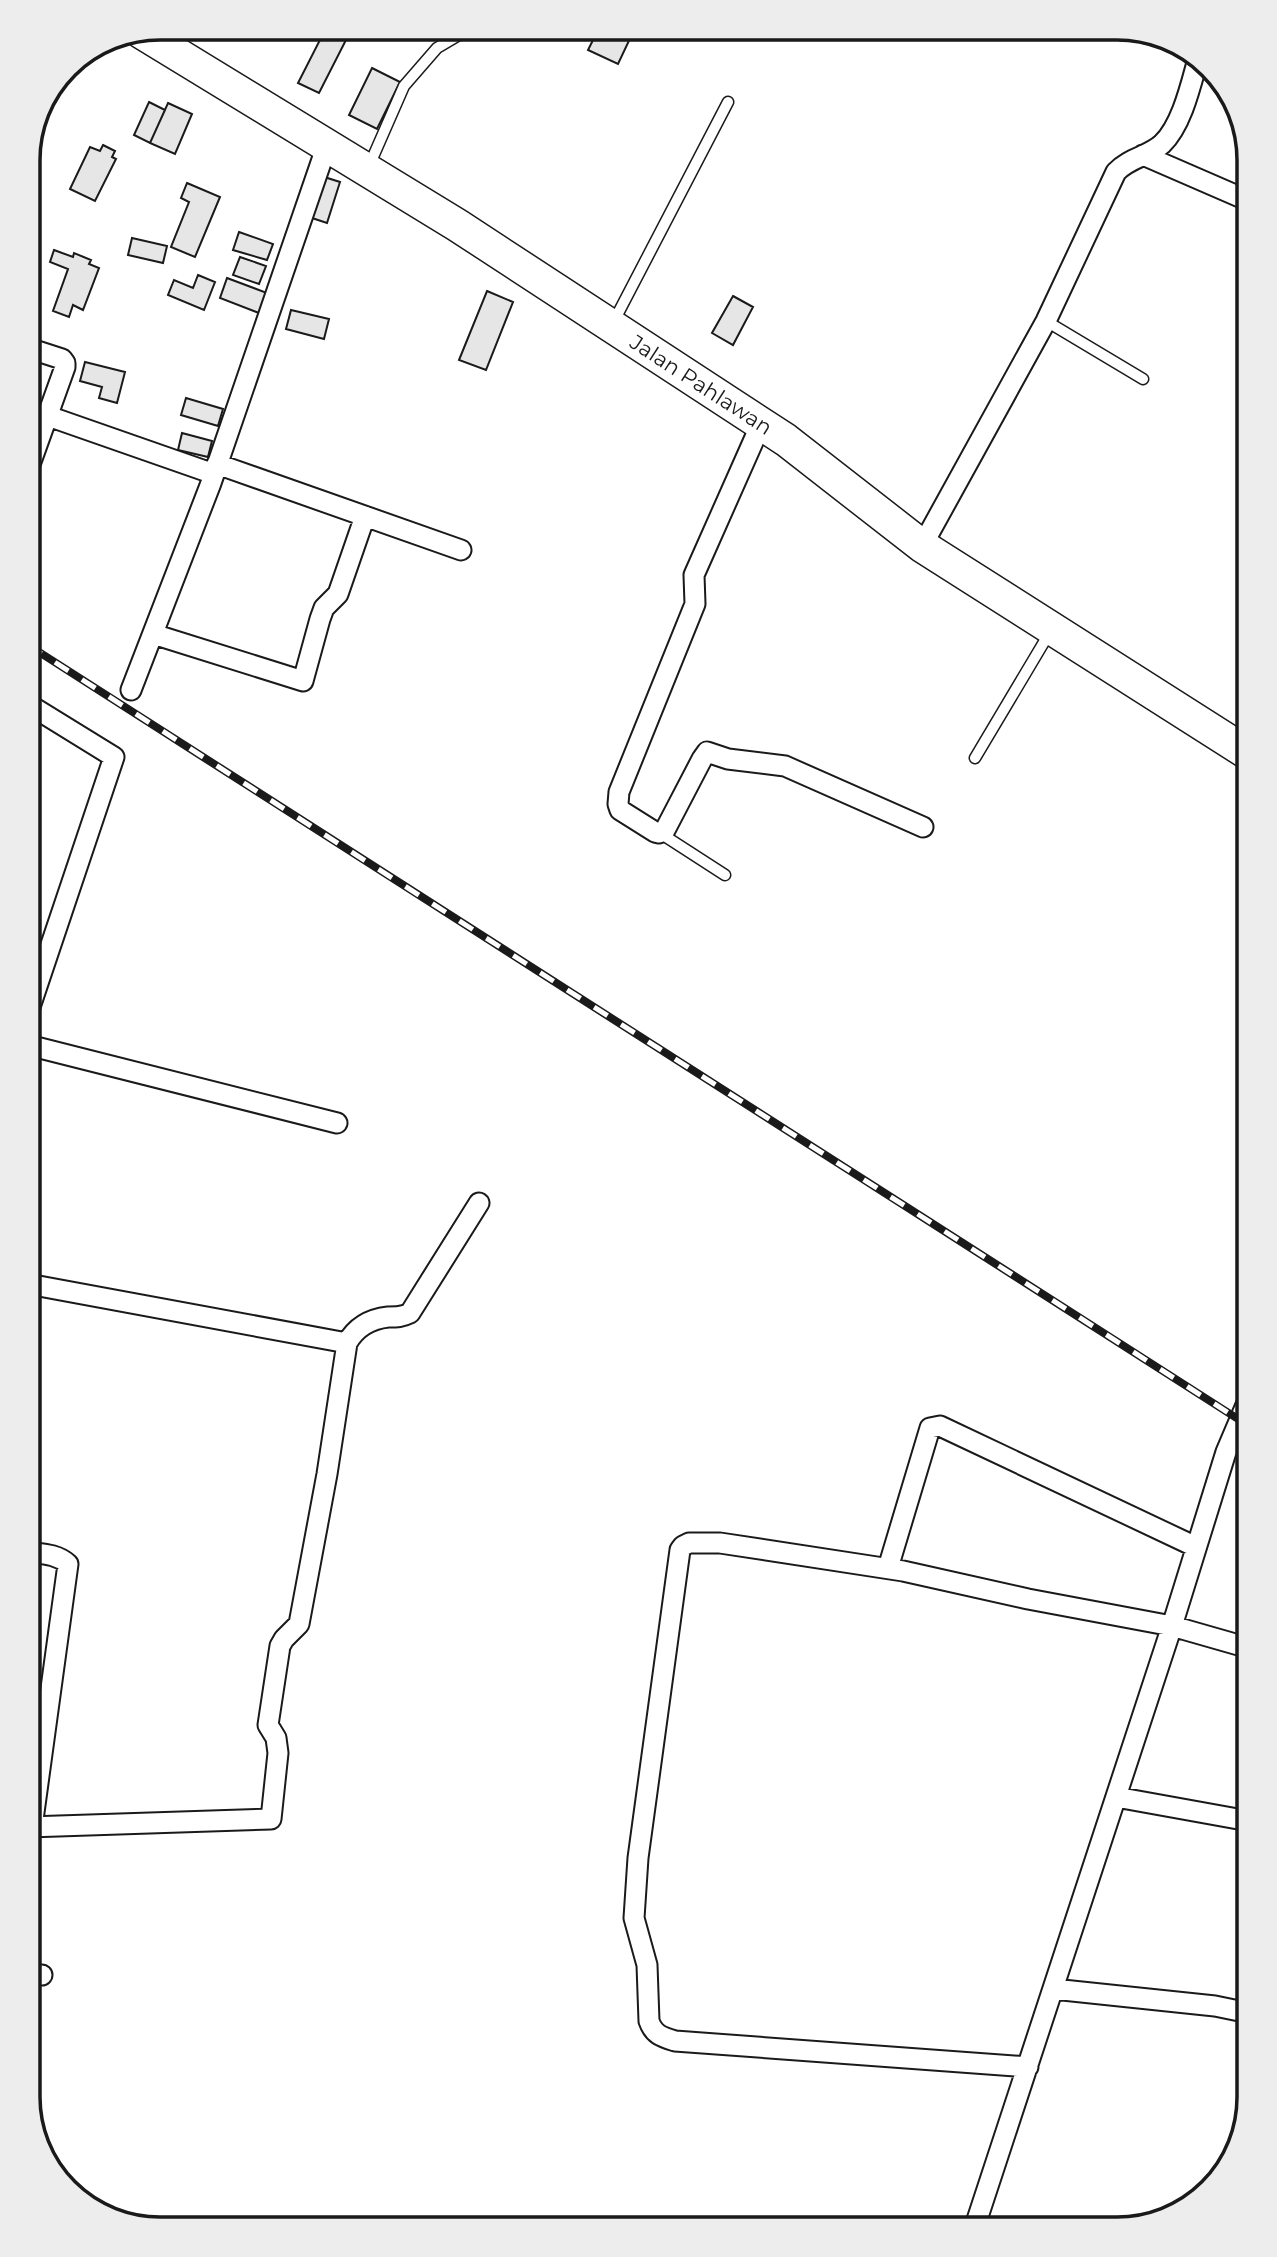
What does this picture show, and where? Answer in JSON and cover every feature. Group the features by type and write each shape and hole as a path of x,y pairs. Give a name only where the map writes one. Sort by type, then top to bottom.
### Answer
{"highway":[{"name":"Jalan Pahlawan","path":"155,41 457,225 786,440 922,546 1237,746"}],"street":[{"path":"922,546 1046,321 1116,172 1123,165 1162,144 1170,135 1195,69"},
{"path":"131,690 216,469 327,145"},
{"path":"1143,155 1237,196"},
{"path":"41,352 62,359 65,363 41,436"},
{"path":"48,416 365,516 461,550"},
{"path":"761,424 694,575 695,604 619,792 620,810 659,833 665,830 708,752 728,758 785,766 923,827"},
{"path":"153,634 303,681 324,608 338,594 365,516"},
{"path":"41,712 114,757 41,976"},
{"path":"41,1048 337,1124"},
{"path":"40,1827 271,1819 278,1753 276,1738 268,1725 280,1646 299,1624 327,1474 347,1343 359,1327 373,1320 410,1313 479,1203"},
{"path":"40,1286 347,1343"},
{"path":"888,1568 930,1428 934,1426 940,1426 1196,1547"},
{"path":"978,2217 1172,1626 1226,1452 1237,1426"},
{"path":"1028,2067 676,2041 659,2037 649,2021 647,1965 634,1917 637,1870 680,1550 689,1543 720,1543 888,1568 1028,1599 1172,1626 1237,1645"},
{"path":"40,1554 62,1558 68,1564 40,1757"},
{"path":"1116,1797 1237,1819"},
{"path":"1054,1989 1237,2011"}],"lane":[{"path":"367,170 404,86 437,48 449,40"},
{"path":"611,326 728,102"},
{"path":"1046,321 1143,379"},
{"path":"975,758 1052,628"},
{"path":"659,833 725,875"}],"building":[{"path":"320,40 346,40 319,93 298,83"},
{"path":"593,40 629,40 618,64 588,50"},
{"path":"372,68 400,82 377,129 349,115"},
{"path":"149,102 165,110 150,143 134,135"},
{"path":"168,103 192,114 175,154 150,143"},
{"path":"103,145 115,151 112,157 116,159 95,201 70,189 90,147 100,151"},
{"path":"321,176 340,182 327,223 309,217"},
{"path":"187,183 220,197 195,257 171,247 189,202 181,198"},
{"path":"239,232 273,244 267,260 233,250"},
{"path":"132,238 167,246 163,263 128,255"},
{"path":"54,250 73,257 74,253 91,260 89,264 99,268 83,310 73,305 69,317 53,311 68,269 50,262"},
{"path":"240,257 266,266 259,284 233,275"},
{"path":"198,275 215,282 204,310 168,295 174,280 193,288"},
{"path":"227,278 267,293 259,313 220,298"},
{"path":"487,291 513,302 486,370 459,360"},
{"path":"733,296 753,307 733,345 712,333"},
{"path":"291,310 329,319 324,339 286,329"},
{"path":"85,362 125,372 117,403 99,398 102,387 80,381"},
{"path":"186,398 223,409 218,426 181,415"},
{"path":"182,433 212,441 208,457 178,450"}],"railway":[{"path":"41,653 1237,1418"}]}
